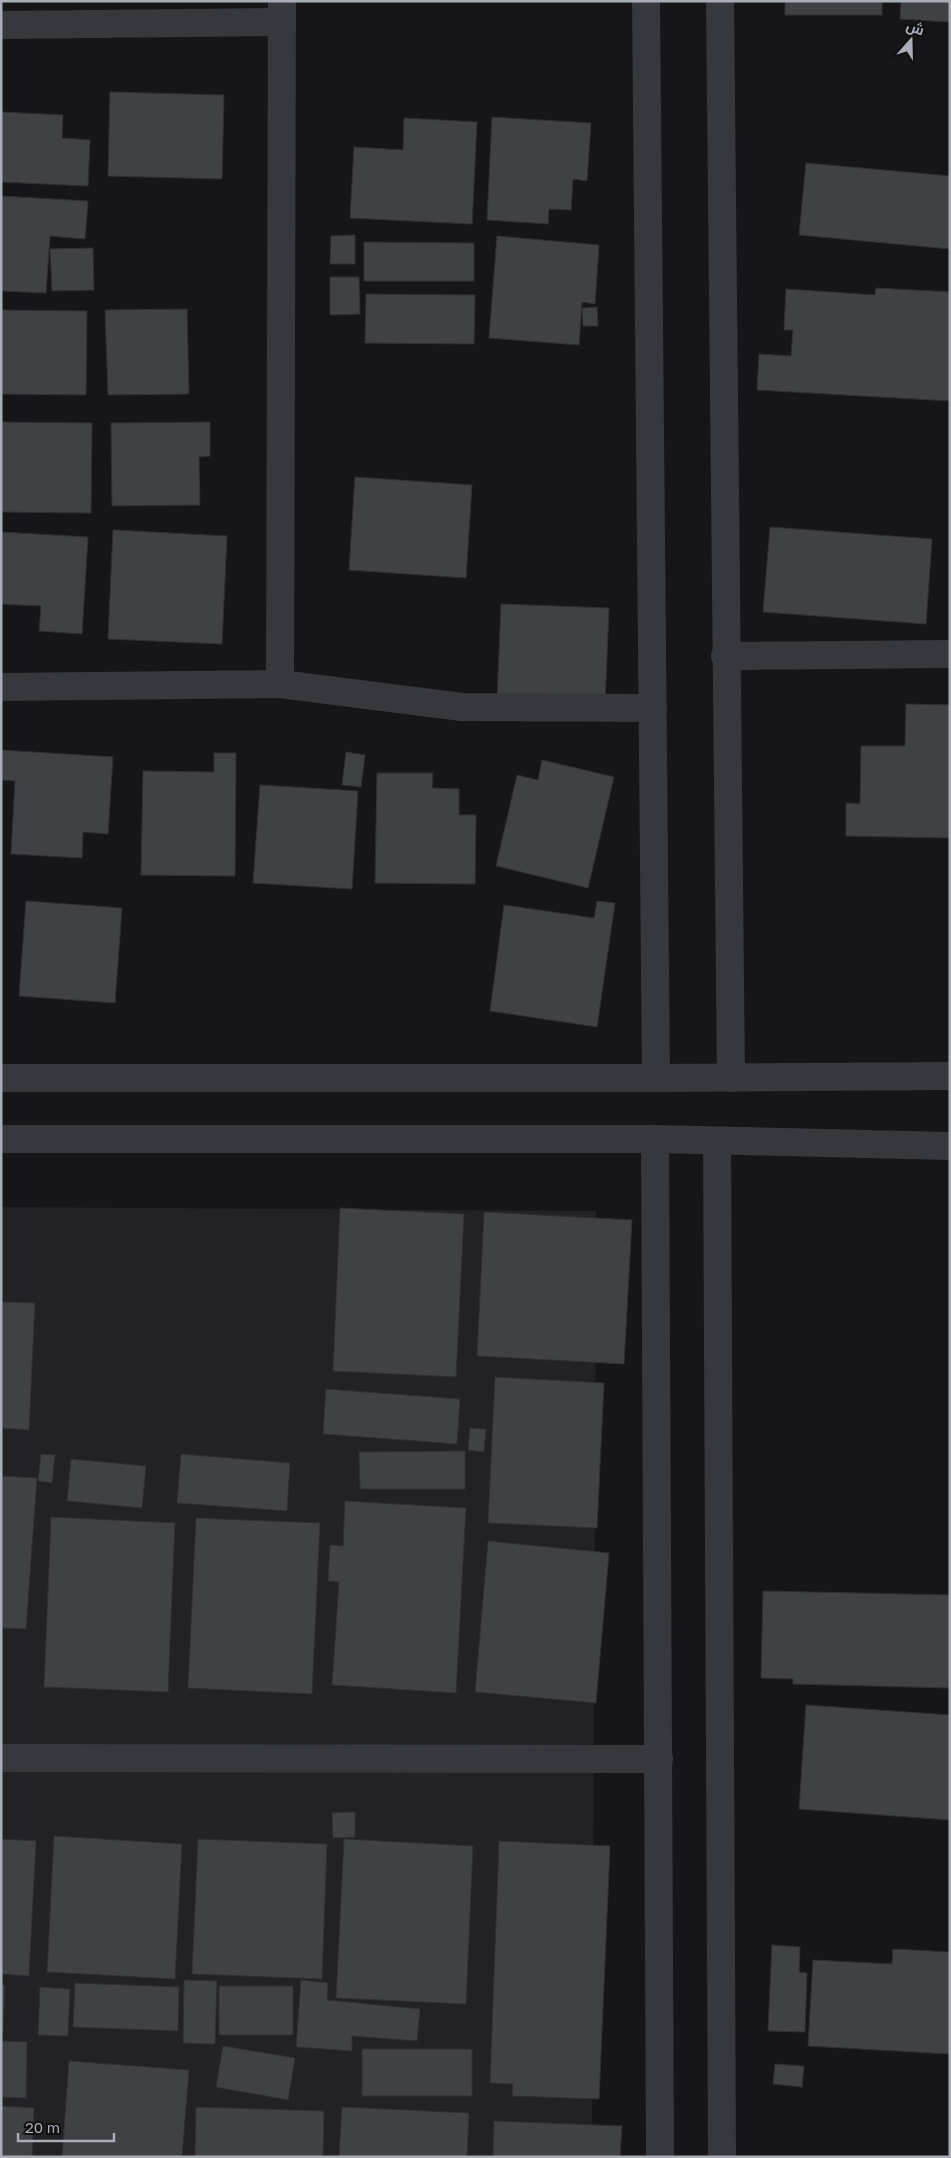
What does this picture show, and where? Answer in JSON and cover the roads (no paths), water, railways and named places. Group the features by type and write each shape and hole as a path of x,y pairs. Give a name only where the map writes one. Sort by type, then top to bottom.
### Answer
{"street":[{"path":"646,1 656,1078"},
{"path":"720,1 730,1078"},
{"path":"1,25 282,12 280,684"},
{"path":"725,656 950,654"},
{"path":"1,687 280,684 462,707 652,708"},
{"path":"1,1078 730,1078 950,1076"},
{"path":"1,1139 655,1139 950,1146"},
{"path":"655,1139 660,2157"},
{"path":"717,1141 722,2157"},
{"path":"1,1758 659,1759"}]}
